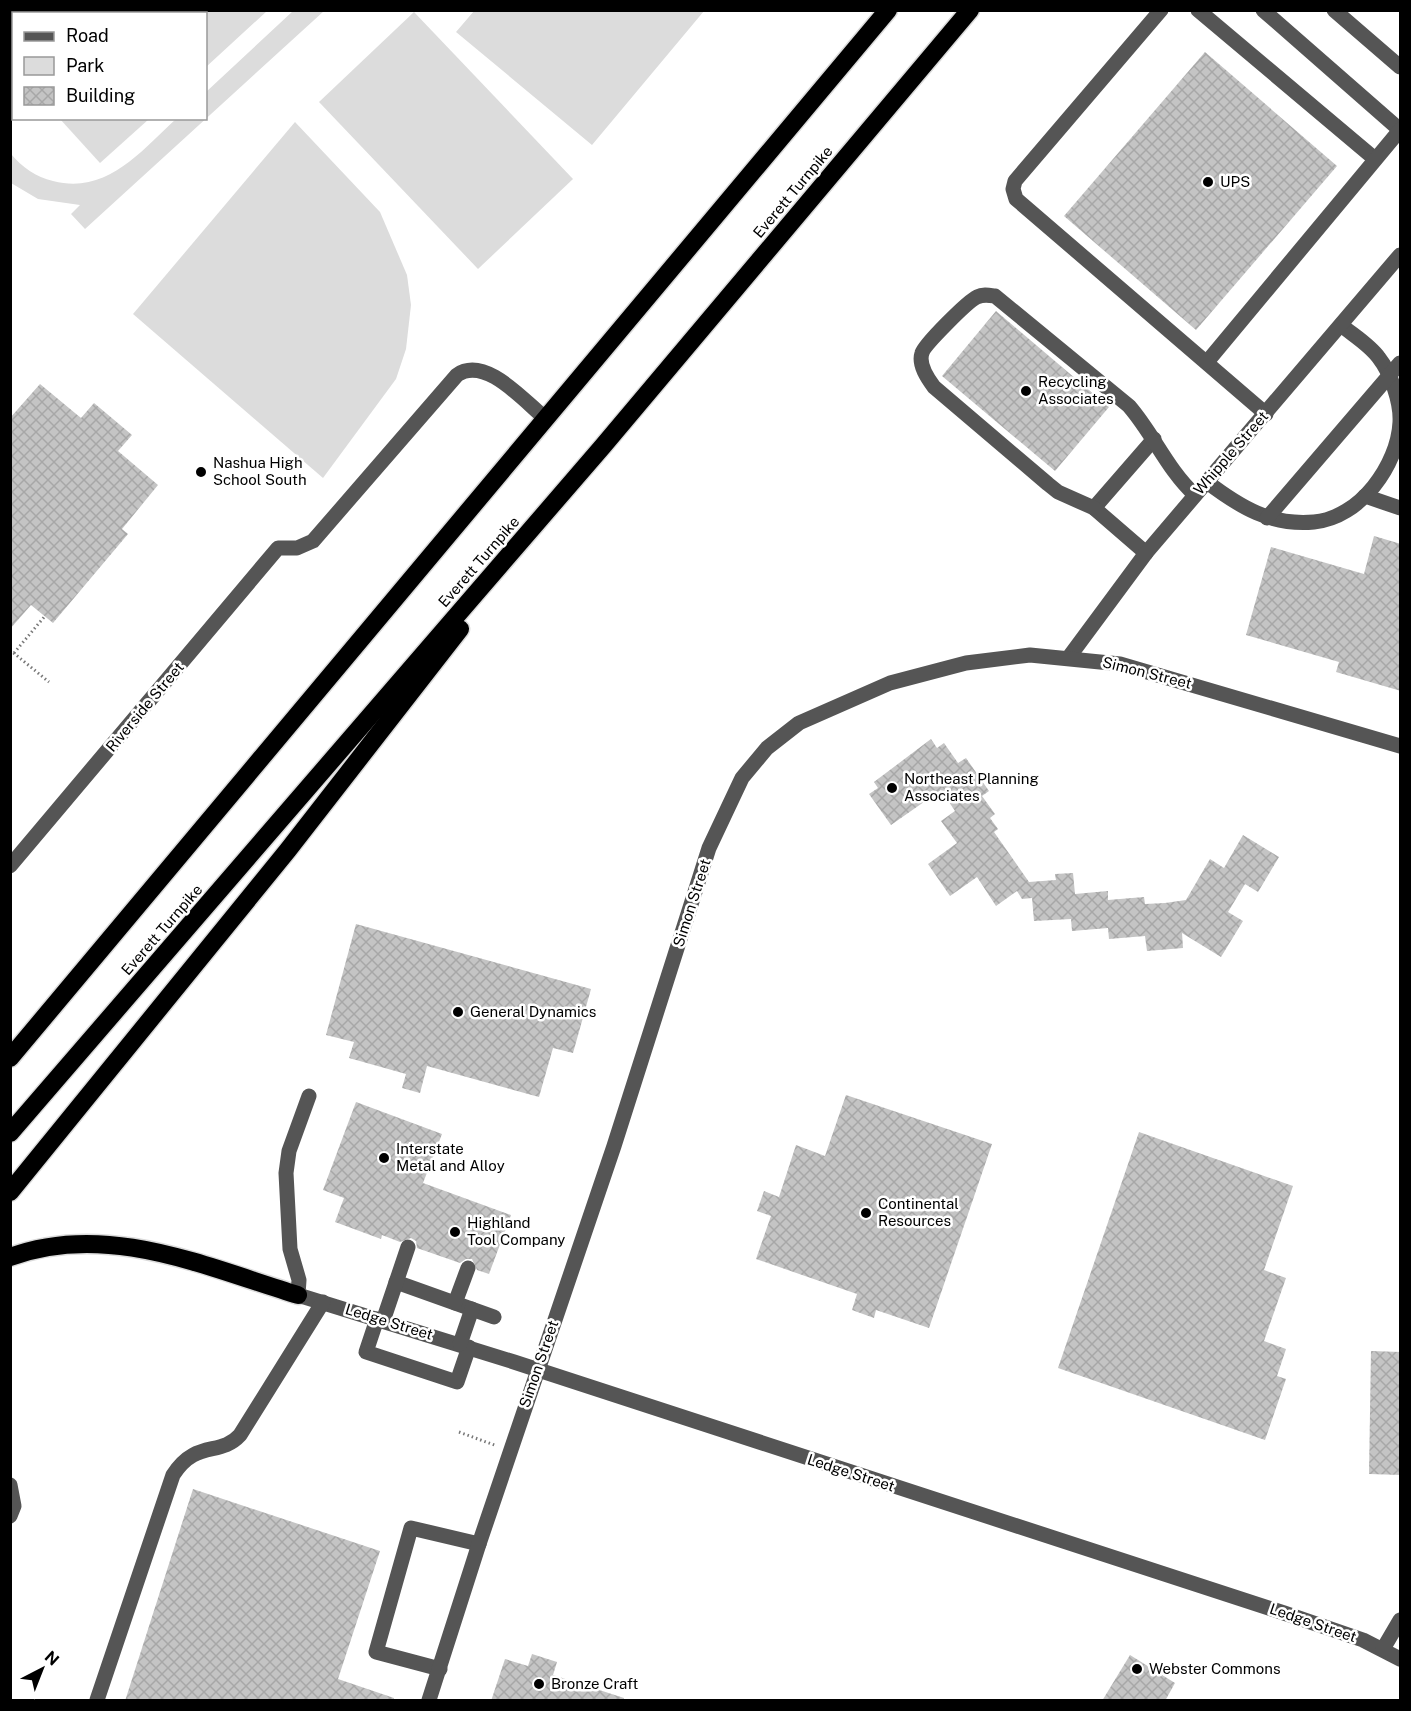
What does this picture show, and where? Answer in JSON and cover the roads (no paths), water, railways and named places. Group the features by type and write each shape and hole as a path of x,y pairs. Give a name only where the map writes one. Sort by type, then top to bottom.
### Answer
{"highway":[{"path":"10,1058 888,10"},
{"name":"Everett Turnpike","path":"10,1133 603,446 970,10"},
{"path":"10,1192 288,850 603,446"},
{"path":"10,1036 42,1021"},
{"path":"10,1257 72,1244 128,1245 298,1295"}],"street":[{"path":"1161,10 1015,181 1012,189 1016,199 1266,414"},
{"path":"1198,10 1376,159"},
{"path":"1207,362 1400,130 1263,10"},
{"path":"1334,10 1401,67"},
{"name":"Whipple Street","path":"1069,657 1146,553 1401,255"},
{"path":"1146,553 1094,508 1053,488 934,387 925,375 921,353 975,298 986,294 995,296 1129,406 1154,440 1178,479 1195,495"},
{"path":"1207,482 1233,502 1267,518 1298,523 1334,518 1365,496 1384,469 1398,436 1399,408 1379,357 1341,326"},
{"path":"1267,518 1401,363"},
{"name":"Riverside Street","path":"10,866 278,548 297,548 313,541 438,395 464,371 475,368 488,371 545,418"},
{"path":"1094,508 1154,440"},
{"path":"1365,496 1401,508"},
{"name":"Simon Street","path":"429,1701 510,1450 614,1146 709,848 742,778 767,748 799,723 890,684 1001,657 1069,657 1120,664 1401,746"},
{"path":"298,1295 299,1280 290,1249 286,1173 289,1151 309,1096"},
{"path":"408,1247 396,1282 366,1352 457,1382 472,1309"},
{"path":"455,1303 468,1268"},
{"path":"396,1282 494,1317"},
{"name":"Ledge Street","path":"298,1295 464,1346 1284,1613 1383,1649 1401,1659"},
{"path":"97,1701 173,1475 185,1460 200,1450 230,1443 244,1430 323,1302"},
{"path":"10,1485 14,1506 10,1516"},
{"path":"440,1669 376,1652 411,1528 479,1544"},
{"path":"1383,1649 1401,1620"}],"place":[{"name":"UPS","path":"1208,182"},
{"name":"Recycling Associates","path":"1026,391"},
{"name":"Nashua High School South","path":"201,472"},
{"name":"Northeast Planning Associates","path":"892,788"},
{"name":"General Dynamics","path":"458,1012"},
{"name":"Interstate Metal and Alloy","path":"384,1158"},
{"name":"Continental Resources","path":"866,1213"},
{"name":"Highland Tool Company","path":"455,1232"},
{"name":"Webster Commons","path":"1137,1669"},
{"name":"Bronze Craft","path":"539,1684"}]}
